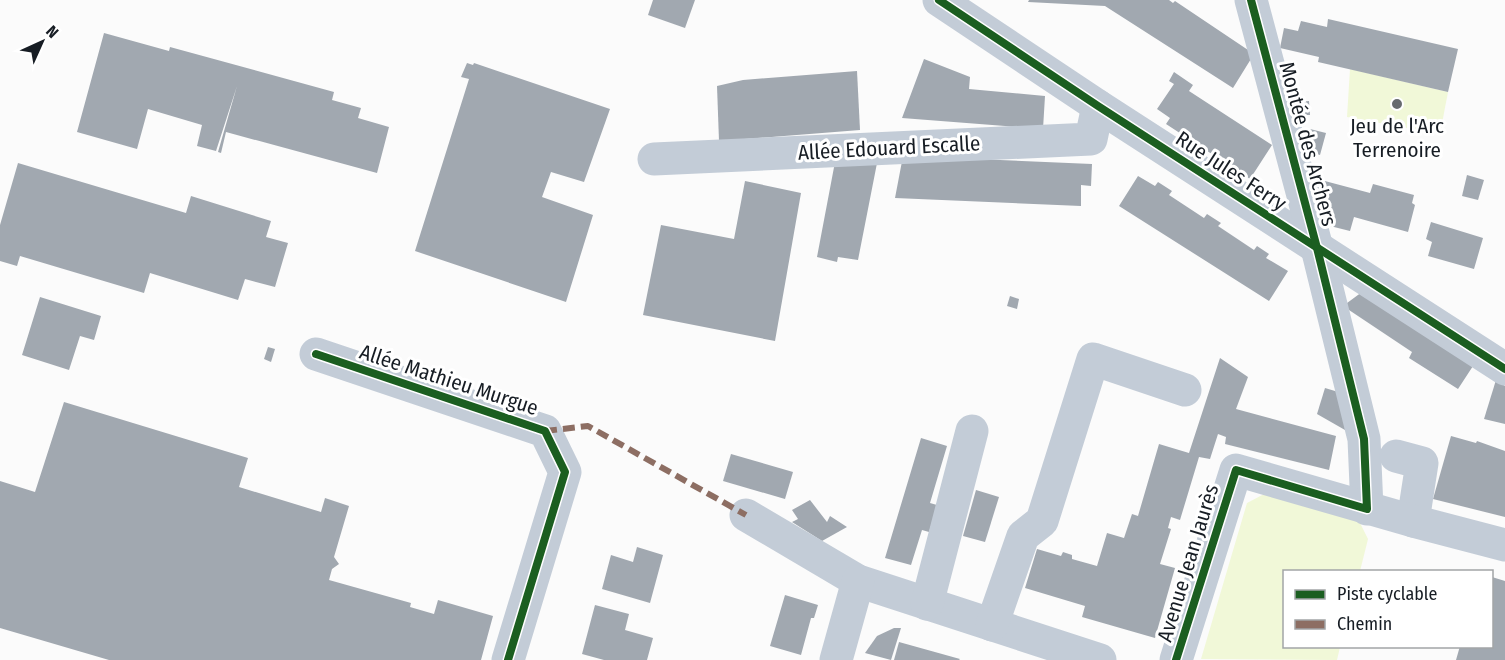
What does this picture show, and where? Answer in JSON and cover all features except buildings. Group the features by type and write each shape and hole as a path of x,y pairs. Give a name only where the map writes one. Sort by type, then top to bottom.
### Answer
{"street":[{"name":"Rue Jules Ferry","path":"939,0 1098,106 1505,369"},
{"name":"Montée des Archers","path":"1251,0 1317,248 1364,439 1367,509"},
{"name":"Allée Edouard Escalle","path":"654,159 1091,139 1098,106"},
{"name":"Allée Mathieu Murgue","path":"316,354 545,431 565,472 508,660"},
{"path":"992,625 1023,536 1042,521 1093,359 1185,390"},
{"path":"927,604 972,431"},
{"path":"1396,456 1422,463 1413,521"},
{"name":"Avenue Jean Jaurès","path":"1176,660 1236,470 1367,509 1505,545"},
{"path":"747,515 858,581 1100,660"},
{"path":"836,660 858,581"}],"green space":[{"name":"Jeu de l'Arc Terrenoire","path":"1350,69 1448,92 1440,134 1347,117"},
{"path":"1268,492 1357,517 1368,539 1360,570 1283,570 1283,648 1340,648 1337,660 1201,659 1247,503"}],"marked path":[{"path":"545,431 588,426 746,515"}],"cycle path":[{"path":"939,0 1098,106 1505,369"},
{"path":"1176,660 1236,470 1367,509 1364,439 1317,248 1251,0"},
{"path":"316,354 545,431 565,472 508,660"}],"place":[{"name":"Jeu de l'Arc Terrenoire","path":"1397,104"}]}
